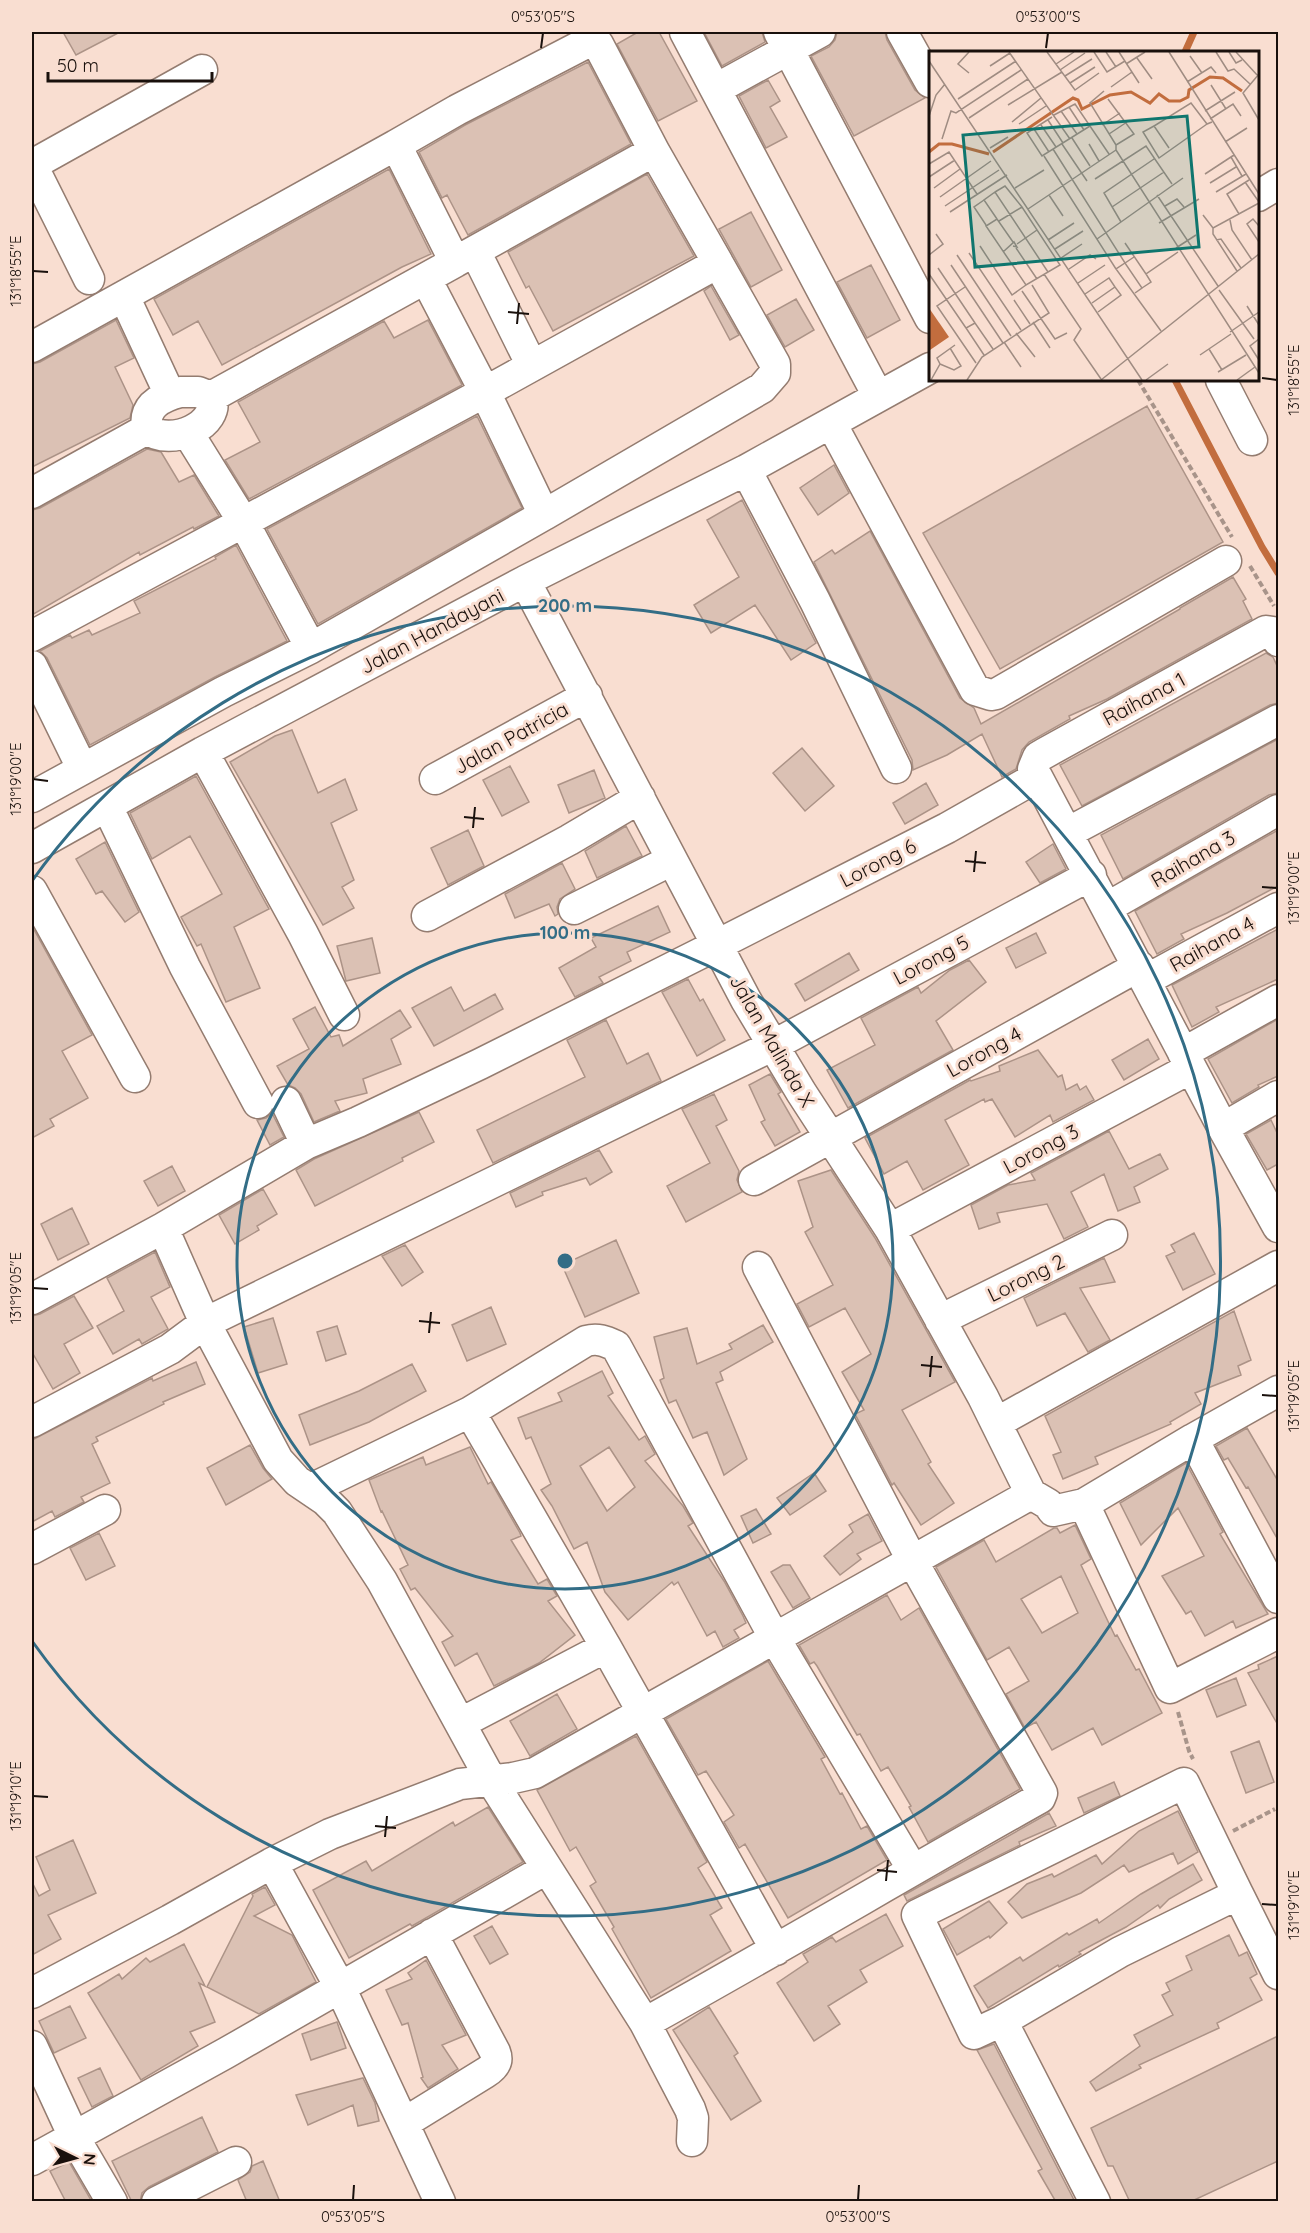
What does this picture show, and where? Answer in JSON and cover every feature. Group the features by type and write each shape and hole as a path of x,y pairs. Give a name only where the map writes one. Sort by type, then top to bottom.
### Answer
{"street":[{"path":"684,32 878,396"},
{"path":"716,89 784,40 820,32"},
{"path":"903,32 929,80"},
{"path":"32,347 458,110 592,40 598,44 654,151 775,364 775,373 762,388 311,648 82,768 32,797"},
{"path":"784,40 929,316"},
{"path":"88,279 32,165 202,70"},
{"path":"396,145 532,366"},
{"path":"147,429 147,412 156,401 180,392 198,392 211,397 654,151"},
{"path":"1259,195 1278,184"},
{"path":"32,636 485,392 718,263"},
{"path":"426,279 485,392 544,515"},
{"path":"124,296 170,394"},
{"name":"Jalan Handayani","path":"32,848 203,752 525,581 746,470 929,369"},
{"path":"1222,381 1252,440"},
{"path":"147,429 156,436 166,437 188,433 206,420 212,412 211,397"},
{"path":"831,423 975,690 996,694 1237,556"},
{"path":"32,493 147,429"},
{"path":"188,433 244,523 311,648"},
{"path":"746,470 815,601 896,768"},
{"name":"Jalan Malinda X","path":"525,581 772,1046 890,1229 996,1423 1031,1494"},
{"name":"Raihana 1","path":"1037,777 1034,766 1038,757 1275,629"},
{"path":"32,666 82,768"},
{"name":"Jalan Patricia","path":"435,779 587,696"},
{"path":"1067,833 1278,720"},
{"path":"203,752 303,934 344,1015"},
{"path":"1037,777 1108,907 1223,1128 1270,1190 1278,1227"},
{"name":"Lorong 6","path":"32,1299 163,1228 306,1144 480,1064 947,828 1037,777"},
{"path":"427,916 569,840 639,798"},
{"path":"107,806 185,967 272,1103 306,1144"},
{"name":"Raihana 3","path":"1108,907 1278,810"},
{"path":"574,909 672,860"},
{"name":"Lorong 5","path":"32,1422 170,1349 205,1323 772,1046 1091,875"},
{"path":"32,891 135,1077"},
{"name":"Raihana 4","path":"1142,973 1278,908"},
{"name":"Lorong 4","path":"754,1180 1142,973"},
{"name":"Lorong 3","path":"890,1229 1187,1061 1278,1000"},
{"path":"1223,1128 1278,1096"},
{"path":"163,1228 205,1323 278,1460 297,1481 311,1489 337,1512 382,1581 491,1780 645,2023 690,2109 693,2118 692,2141"},
{"name":"Lorong 2","path":"940,1320 1112,1235"},
{"path":"996,1423 1278,1266"},
{"path":"645,2023 1040,1798 1042,1793 913,1562 758,1267"},
{"path":"311,1489 470,1412 586,1341 603,1340 616,1346 774,1637 913,1870"},
{"path":"32,1993 330,1834 452,1786 535,1773 1031,1494 1048,1504 1053,1511 1084,1504 1278,1391"},
{"path":"470,1412 606,1647 776,1950"},
{"path":"1193,1439 1278,1598"},
{"path":"1084,1504 1170,1688 1278,1633"},
{"path":"32,1549 105,1510"},
{"path":"461,1723 606,1647"},
{"path":"1238,1894 1120,1953 974,2034 917,1915 1184,1784 1278,1974"},
{"path":"272,1863 340,1988 440,2202"},
{"path":"32,2160 340,1988 546,1869"},
{"path":"404,2123 485,2073 496,2061 495,2052 432,1934"},
{"path":"1002,2020 1095,2202"},
{"path":"32,2046 74,2137 112,2202"},
{"path":"157,2202 236,2162"}],"path":[{"path":"1138,381 1237,556 1275,629"}],"building":[{"path":"63,32 120,32 76,55"},
{"path":"638,32 659,32 697,101 658,121 617,44"},
{"path":"704,32 762,32 765,42 722,66"},
{"path":"837,32 885,32 887,40 915,90 925,98 854,136 811,56 829,47 835,40"},
{"path":"588,62 631,144 468,235 447,195 442,198 419,152 465,125"},
{"path":"768,80 780,101 770,107 787,137 766,148 739,96"},
{"path":"389,169 431,254 402,267 222,365 198,321 173,335 154,299"},
{"path":"647,174 694,256 553,331 529,286 526,288 508,252"},
{"path":"751,212 782,270 751,287 719,229"},
{"path":"871,265 900,320 867,338 837,282"},
{"path":"711,286 739,335 730,340 704,291"},
{"path":"796,299 814,330 785,347 767,315"},
{"path":"116,320 134,358 115,367 133,405 130,418 32,467 32,364 40,362"},
{"path":"428,320 462,385 249,499 225,460 260,442 238,402 384,321 394,338"},
{"path":"1147,406 1223,542 1000,669 923,533"},
{"path":"477,416 522,508 318,624 267,529"},
{"path":"147,449 161,452 179,482 194,475 219,516 140,555 139,552 32,615 32,510 40,508"},
{"path":"834,465 849,493 818,515 800,488"},
{"path":"742,500 816,643 791,660 755,605 711,633 694,605 739,577 707,520"},
{"path":"870,531 960,698 974,708 981,724 1233,577 1246,599 1243,601 1252,619 1107,699 1069,716 1070,719 1029,742 1022,750 1016,769 1002,777 982,734 947,755 913,770 912,760 814,562 832,550 835,554"},
{"path":"236,545 287,641 90,745 47,658 40,651 70,635 72,638 89,630 92,635 140,613 134,601 216,559 215,557"},
{"path":"1266,653 1273,657 1278,668 1278,703 1270,705 1082,806 1060,765"},
{"path":"292,730 318,793 345,779 357,810 331,823 354,880 342,887 354,908 323,925 230,762 275,736"},
{"path":"1278,739 1278,793 1269,795 1123,879 1101,835"},
{"path":"802,748 834,786 805,811 773,773"},
{"path":"510,766 529,802 502,816 483,780"},
{"path":"594,770 605,798 569,813 558,785"},
{"path":"196,776 269,909 234,927 260,988 226,1002 201,944 197,946 181,917 222,894 190,836 152,859 130,813"},
{"path":"926,783 938,805 905,824 893,803"},
{"path":"626,826 642,856 597,878 585,851"},
{"path":"468,830 484,866 448,885 431,848"},
{"path":"1278,830 1278,886 1181,934 1184,939 1157,954 1135,911"},
{"path":"105,842 139,912 125,922 102,891 96,894 76,859"},
{"path":"1053,844 1066,869 1040,883 1026,862"},
{"path":"562,863 575,889 560,899 557,907 558,914 555,916 549,904 515,918 505,894"},
{"path":"658,906 670,932 627,952 631,961 599,977 603,983 575,997 559,968 596,947 591,938"},
{"path":"32,926 92,1035 62,1051 88,1098 50,1119 54,1126 32,1138"},
{"path":"1278,929 1278,979 1216,1007 1219,1012 1192,1027 1172,985"},
{"path":"1036,933 1046,953 1016,968 1006,948"},
{"path":"372,938 380,973 346,981 337,946"},
{"path":"849,953 859,970 805,1001 795,984"},
{"path":"969,960 986,982 936,1021 953,1050 848,1108 827,1070 875,1045 861,1018 918,987 921,993 950,970"},
{"path":"688,979 700,1001 703,999 725,1040 697,1056 662,992"},
{"path":"451,987 464,1011 495,994 503,1009 434,1046 412,1008"},
{"path":"315,1007 331,1037 339,1035 343,1046 400,1010 411,1027 391,1039 401,1064 363,1079 367,1093 335,1101 340,1111 314,1122 301,1094 288,1085 277,1066 309,1049 293,1019"},
{"path":"1278,1019 1278,1076 1258,1085 1259,1087 1232,1103 1208,1059"},
{"path":"606,1020 627,1064 648,1053 661,1081 493,1163 477,1130 585,1077 567,1040"},
{"path":"1148,1039 1159,1059 1124,1080 1112,1060"},
{"path":"1038,1050 1058,1077 1062,1075 1066,1090 1077,1084 1080,1090 1086,1086 1094,1100 1053,1122 1050,1115 1015,1137 992,1099 985,1102 984,1099 945,1120 969,1165 923,1190 907,1161 884,1174 865,1138 970,1080 1000,1071 999,1066"},
{"path":"770,1074 781,1092 778,1094 800,1132 775,1146 761,1122 765,1120 749,1085"},
{"path":"714,1094 727,1120 716,1126 739,1171 737,1180 742,1192 686,1222 667,1186 710,1163 682,1109"},
{"path":"419,1112 434,1142 402,1158 403,1161 315,1206 296,1170 314,1159"},
{"path":"272,1113 284,1137 270,1145 257,1120 266,1118"},
{"path":"1271,1120 1278,1135 1278,1164 1267,1170 1246,1134"},
{"path":"1109,1131 1129,1169 1160,1154 1168,1169 1134,1187 1140,1202 1118,1211 1104,1174 1071,1192 1088,1227 1064,1239 1047,1204 997,1213 1000,1222 979,1229 971,1205 1008,1185 1035,1180 1031,1173"},
{"path":"599,1150 612,1172 590,1185 586,1178 542,1192 543,1195 516,1207 510,1193"},
{"path":"172,1166 185,1191 158,1206 144,1181"},
{"path":"831,1170 875,1238 955,1382 902,1410 931,1462 928,1464 954,1503 921,1525 894,1483 892,1485 855,1414 864,1410 842,1372 871,1354 845,1308 809,1327 797,1304 833,1285 805,1232 813,1227 798,1181"},
{"path":"263,1189 277,1214 257,1226 259,1230 235,1244 219,1215"},
{"path":"72,1208 89,1244 58,1260 41,1224"},
{"path":"1194,1233 1215,1274 1183,1290 1166,1256 1175,1252 1171,1245"},
{"path":"616,1240 639,1293 585,1317 562,1265"},
{"path":"405,1245 423,1272 402,1286 382,1256"},
{"path":"155,1252 170,1287 151,1297 168,1329 142,1344 139,1339 113,1354 97,1326 124,1311 107,1278"},
{"path":"1104,1258 1115,1282 1080,1288 1110,1340 1088,1352 1065,1313 1037,1326 1024,1298"},
{"path":"74,1296 93,1328 64,1344 80,1373 53,1389 32,1352 32,1316"},
{"path":"491,1307 506,1344 467,1361 452,1325"},
{"path":"1234,1311 1251,1360 1238,1366 1241,1375 1195,1393 1201,1404 1170,1422 1171,1424 1095,1457 1098,1464 1063,1479 1053,1455 1061,1452 1045,1416"},
{"path":"273,1318 287,1364 258,1373 244,1327"},
{"path":"763,1325 773,1342 720,1372 723,1380 716,1383 747,1459 724,1475 707,1432 693,1438 676,1400 669,1403 660,1380 664,1378 654,1337 687,1328 697,1364 732,1349 729,1344"},
{"path":"337,1326 346,1354 326,1361 317,1332"},
{"path":"196,1362 205,1384 163,1402 164,1404 96,1437 98,1441 92,1444 110,1483 81,1497 84,1502 55,1517 52,1511 32,1522 32,1440 152,1378 153,1381"},
{"path":"412,1364 426,1391 369,1422 310,1445 299,1415 359,1391"},
{"path":"602,1371 613,1393 608,1396 639,1440 645,1436 655,1454 645,1461 683,1506 693,1523 688,1526 724,1581 743,1616 746,1623 734,1630 739,1638 723,1647 715,1631 707,1636 678,1582 674,1585 672,1582 628,1620 605,1592 587,1542 574,1549 541,1490 551,1484 531,1437 526,1439 518,1418 562,1401 558,1393","holes":["609,1447 635,1487 607,1511 580,1466"]},
{"path":"1247,1428 1278,1481 1278,1540 1248,1487 1246,1488 1228,1458 1224,1460 1216,1446"},
{"path":"250,1445 272,1479 226,1505 207,1468"},
{"path":"470,1447 488,1484 491,1482 520,1533 521,1536 511,1540 538,1584 547,1579 557,1596 548,1601 575,1635 539,1663 494,1686 477,1653 455,1666 442,1642 453,1636 415,1588 411,1590 400,1569 408,1565 381,1512 369,1480 423,1457 426,1465"},
{"path":"1186,1463 1223,1532 1220,1534 1268,1614 1236,1628 1233,1621 1205,1636 1191,1611 1186,1614 1162,1576 1204,1556 1178,1508 1141,1545 1120,1503"},
{"path":"814,1473 826,1491 790,1515 777,1498"},
{"path":"756,1509 771,1534 753,1543 741,1516"},
{"path":"868,1514 882,1541 857,1554 861,1559 840,1575 824,1556 853,1532 849,1525"},
{"path":"1075,1525 1091,1559 1081,1565 1115,1636 1117,1635 1136,1670 1139,1669 1162,1713 1102,1745 1093,1728 1052,1750 1036,1722 1025,1728 1006,1694 1029,1681 1009,1647 987,1660 936,1567 984,1540 996,1562 1054,1528 1057,1528 1060,1533","holes":["1061,1576 1078,1613 1042,1633 1021,1599"]},
{"path":"99,1533 115,1566 86,1580 70,1548"},
{"path":"783,1565 790,1565 810,1598 793,1608 771,1572"},
{"path":"887,1595 901,1620 919,1608 1020,1789 928,1842 909,1807 911,1806 888,1767 881,1771 817,1666 814,1662 810,1664 799,1645"},
{"path":"1278,1656 1278,1725 1248,1673 1259,1669 1258,1665"},
{"path":"768,1661 825,1757 821,1759 840,1794 842,1793 861,1829 867,1826 887,1860 788,1918 745,1844 739,1848 724,1822 734,1815 706,1771 698,1775 666,1719"},
{"path":"1236,1678 1246,1705 1217,1717 1206,1690"},
{"path":"557,1694 577,1729 530,1756 510,1721"},
{"path":"636,1736 707,1862 698,1868 722,1908 710,1915 731,1951 651,1998 590,1886 596,1882 576,1847 570,1851 537,1790"},
{"path":"1259,1741 1274,1782 1246,1793 1231,1752"},
{"path":"1114,1782 1120,1796 1084,1813 1078,1798"},
{"path":"488,1807 523,1862 412,1926 410,1924 349,1958 313,1890 366,1861 372,1871 453,1822 455,1826"},
{"path":"1178,1811 1198,1852 1178,1864 1173,1853 1129,1872 1124,1865 1081,1893 1022,1918 1008,1902 1027,1884 1052,1874 1054,1877 1096,1855 1102,1864 1139,1831"},
{"path":"1049,1813 1056,1826 1019,1842 1020,1845 907,1901 904,1895"},
{"path":"73,1840 96,1893 48,1915 61,1939 32,1955 32,1882 39,1896 50,1890 36,1857"},
{"path":"1193,1864 1202,1880 1169,1899 1160,1908 1158,1905 1126,1927 1079,1952 1081,1954 1059,1967 1058,1965 988,2008 974,1986 1020,1957 1023,1961 1067,1933 1069,1935 1097,1919 1099,1923 1141,1894"},
{"path":"265,1887 275,1905 254,1916 292,1935 316,1982 259,2014 207,1987 252,1894"},
{"path":"989,1901 1007,1923 990,1938 989,1936 957,1955 943,1929"},
{"path":"886,1914 903,1946 860,1970 867,1982 828,2006 840,2024 814,2041 777,1983 808,1962 803,1954 832,1937 836,1942"},
{"path":"492,1926 508,1954 490,1964 474,1936"},
{"path":"1229,1935 1239,1956 1247,1952 1257,1974 1250,1978 1262,2000 1217,2023 1219,2028 1139,2065 1141,2068 1096,2091 1090,2082 1140,2046 1134,2035 1173,2015 1162,1995 1170,1991 1166,1983 1192,1970 1186,1956"},
{"path":"184,1944 205,1986 199,1983 215,2022 190,2032 198,2046 141,2080 88,1993 119,1974 122,1979 146,1958 150,1962"},
{"path":"426,1960 466,2035 442,2045 458,2069 428,2088 421,2078 423,2077 408,2023 402,2025 386,1990 412,1979 408,1973"},
{"path":"70,2006 86,2038 54,2053 39,2021"},
{"path":"709,2007 738,2053 734,2056 761,2101 731,2120 673,2030"},
{"path":"337,2022 346,2048 311,2060 302,2034"},
{"path":"1278,2036 1278,2161 1190,2202 1130,2202 1113,2166 1108,2166 1091,2128"},
{"path":"994,2044 1075,2202 1056,2202 1038,2171 1042,2169 977,2050"},
{"path":"100,2068 113,2096 92,2107 78,2078"},
{"path":"363,2078 375,2103 379,2121 358,2126 353,2105 308,2125 296,2095"},
{"path":"202,2117 218,2152 149,2187 142,2193 140,2202 132,2202 112,2161"},
{"path":"263,2161 280,2202 247,2202 238,2180 250,2172 252,2166"},
{"path":"69,2162 92,2202 66,2202 50,2171"}],"waterway":[{"path":"1185,51 1194,32"},
{"path":"1176,381 1262,547 1278,573"}]}
